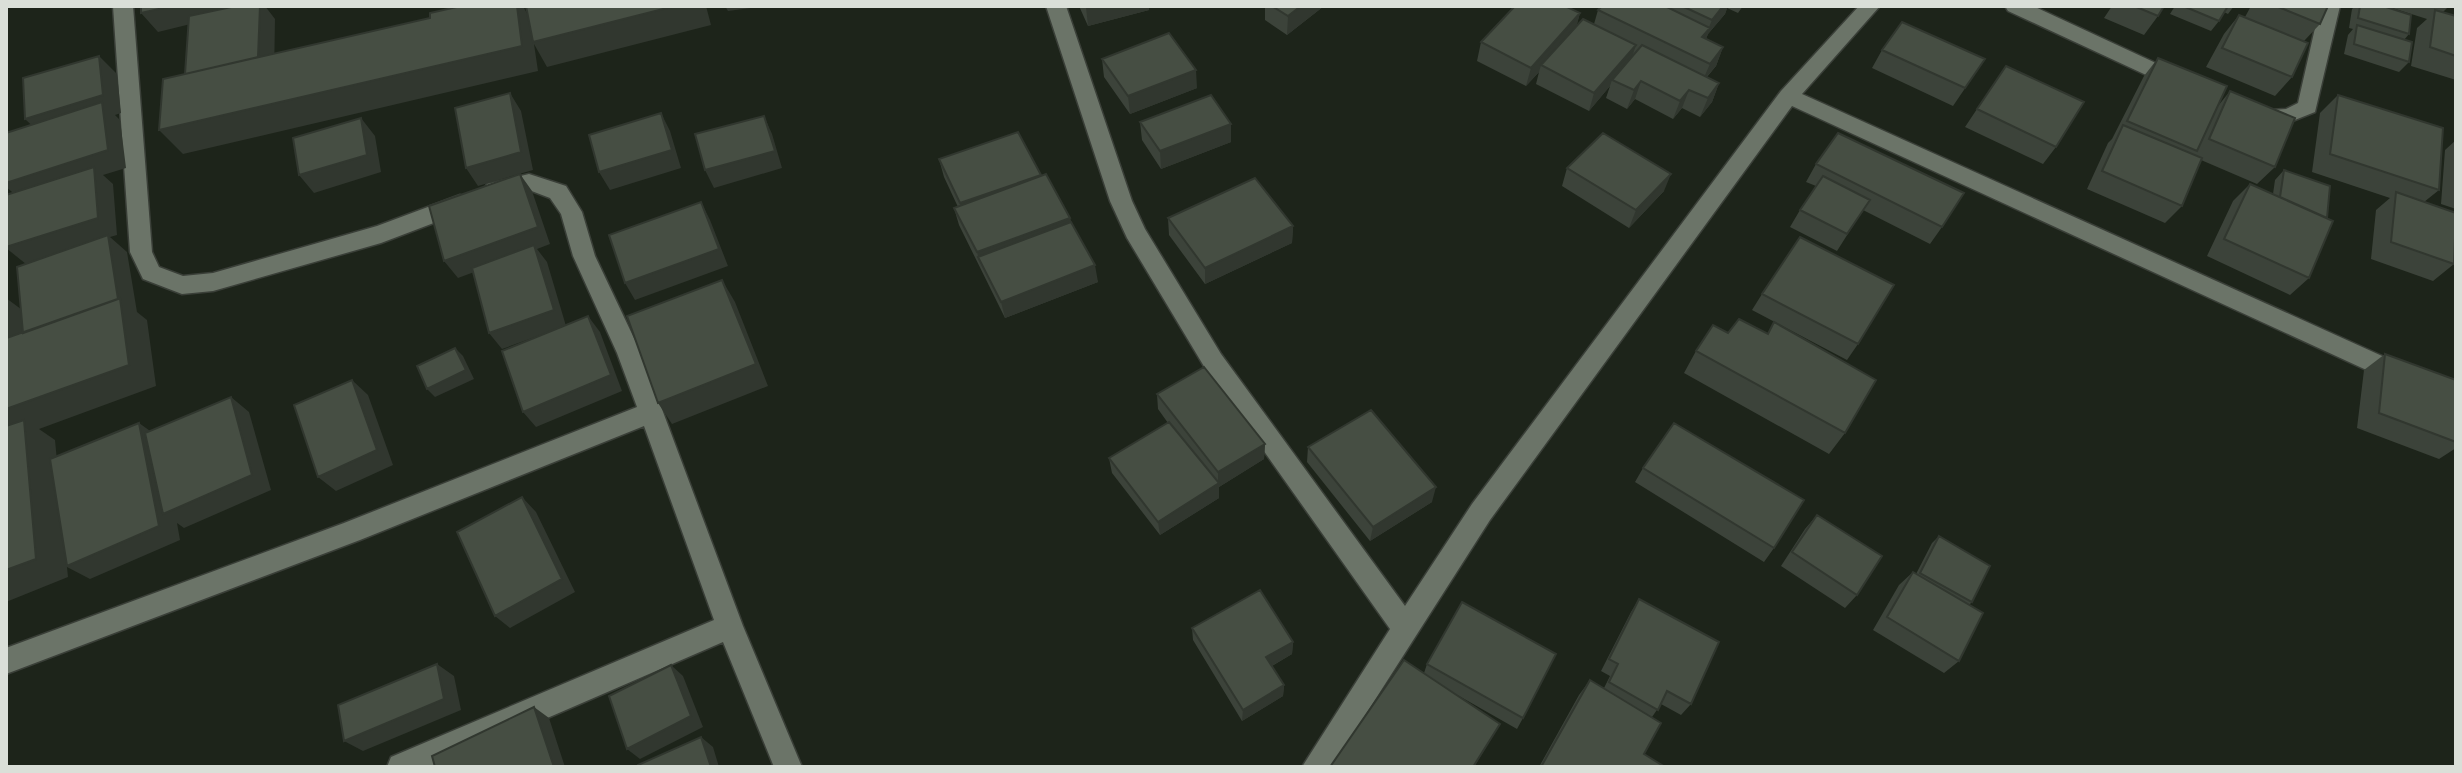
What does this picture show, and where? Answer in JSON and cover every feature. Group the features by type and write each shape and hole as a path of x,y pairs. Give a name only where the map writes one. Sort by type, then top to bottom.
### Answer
{"street":[{"path":"123,6 141,252 151,273 182,285 213,282 381,234 500,188 529,182 558,192 571,212 584,256 629,353 730,626 788,767"},
{"path":"1056,6 1121,201 1135,232 1213,361 1405,628"},
{"path":"1316,767 1481,512 1788,96 1870,6"},
{"path":"2015,6 2192,88"},
{"path":"2246,111 2272,119 2294,116 2308,107 2330,6"},
{"path":"1788,96 2394,372"},
{"path":"6,661 351,532 651,412"},
{"path":"401,767 432,760 730,626"}],"building":[{"path":"141,6 172,6 141,13"},
{"path":"236,6 260,6 258,57 185,74 189,16"},
{"path":"461,6 517,6 522,46 159,130 163,79 430,18 430,13"},
{"path":"526,6 675,6 533,42"},
{"path":"1272,6 1301,6 1288,16"},
{"path":"1515,6 1565,6 1580,13 1531,68 1481,42"},
{"path":"1602,6 1665,6 1710,28 1702,37 1723,47 1710,64 1598,10"},
{"path":"1682,6 1723,6 1712,20"},
{"path":"2134,6 2164,6 2158,16"},
{"path":"2183,6 2228,6 2219,21"},
{"path":"2276,6 2328,6 2320,24"},
{"path":"2360,6 2383,6 2411,15 2409,34 2358,18"},
{"path":"2435,10 2456,16 2456,56 2430,47"},
{"path":"2239,15 2308,43 2292,77 2222,48"},
{"path":"1583,19 1636,45 1594,93 1541,65"},
{"path":"1902,22 1985,59 1965,88 1882,50"},
{"path":"2357,25 2412,42 2409,62 2354,44"},
{"path":"1169,33 1196,70 1128,96 1102,59"},
{"path":"1642,45 1719,83 1708,98 1689,90 1680,101 1641,81 1634,90 1612,80"},
{"path":"99,56 103,95 25,119 23,78"},
{"path":"2158,58 2227,86 2197,151 2127,121"},
{"path":"2006,66 2084,102 2056,147 1977,109"},
{"path":"2230,91 2295,118 2275,167 2209,139"},
{"path":"510,93 521,152 466,168 455,108"},
{"path":"1211,95 1231,124 1160,151 1140,122"},
{"path":"2338,95 2443,128 2439,190 2330,154"},
{"path":"102,102 108,150 6,183 6,133"},
{"path":"661,113 672,150 599,172 589,135"},
{"path":"764,116 775,151 705,170 695,134"},
{"path":"361,118 367,155 299,175 293,138"},
{"path":"2123,125 2202,158 2182,206 2102,171"},
{"path":"1018,132 1041,175 960,203 939,159"},
{"path":"1603,133 1671,174 1636,210 1567,168"},
{"path":"1838,133 1964,193 1942,227 1816,164"},
{"path":"94,167 98,218 6,247 6,195"},
{"path":"2284,170 2330,186 2327,218 2280,197"},
{"path":"520,174 538,227 444,261 429,206"},
{"path":"1046,174 1070,218 977,252 954,208"},
{"path":"1823,176 1870,200 1847,234 1800,210"},
{"path":"1255,178 1293,226 1205,268 1168,218"},
{"path":"2250,184 2333,221 2309,278 2224,239"},
{"path":"2396,192 2456,213 2454,264 2391,242"},
{"path":"701,202 719,249 625,283 609,235"},
{"path":"1071,222 1095,265 1001,302 978,257"},
{"path":"108,235 118,299 23,333 17,267"},
{"path":"1800,237 1894,285 1858,344 1762,294"},
{"path":"534,245 554,310 489,333 472,268"},
{"path":"722,280 756,364 658,403 627,316"},
{"path":"120,298 129,365 6,409 6,329 7,338"},
{"path":"588,316 611,375 523,412 502,351"},
{"path":"1739,319 1768,334 1774,322 1876,380 1845,433 1696,351 1713,325 1728,333"},
{"path":"455,348 466,370 427,389 417,366"},
{"path":"2385,354 2456,380 2456,442 2379,413"},
{"path":"1204,367 1265,444 1218,472 1157,394"},
{"path":"352,380 377,450 318,477 294,405"},
{"path":"231,397 252,475 163,514 145,433"},
{"path":"1371,410 1436,487 1373,527 1308,447"},
{"path":"24,420 36,559 6,570 6,426"},
{"path":"1169,422 1219,483 1158,522 1109,458"},
{"path":"139,423 159,526 67,566 50,459"},
{"path":"1674,423 1804,500 1774,548 1643,468"},
{"path":"522,497 562,579 495,616 457,532"},
{"path":"1817,515 1882,556 1857,595 1792,552"},
{"path":"1939,536 1990,566 1972,602 1920,573"},
{"path":"1913,572 1983,613 1959,661 1887,617"},
{"path":"1260,590 1293,642 1266,657 1284,685 1243,710 1192,628"},
{"path":"1639,599 1719,642 1691,704 1667,691 1658,710 1609,682 1618,664 1609,659"},
{"path":"1462,602 1556,654 1523,718 1427,664"},
{"path":"1404,660 1500,724 1473,767 1330,767"},
{"path":"437,664 444,699 344,741 338,705"},
{"path":"671,665 691,716 627,749 609,696"},
{"path":"1590,680 1661,723 1644,754 1665,767 1541,767"},
{"path":"534,707 554,767 435,767 432,756"},
{"path":"701,737 711,767 638,765"}]}
